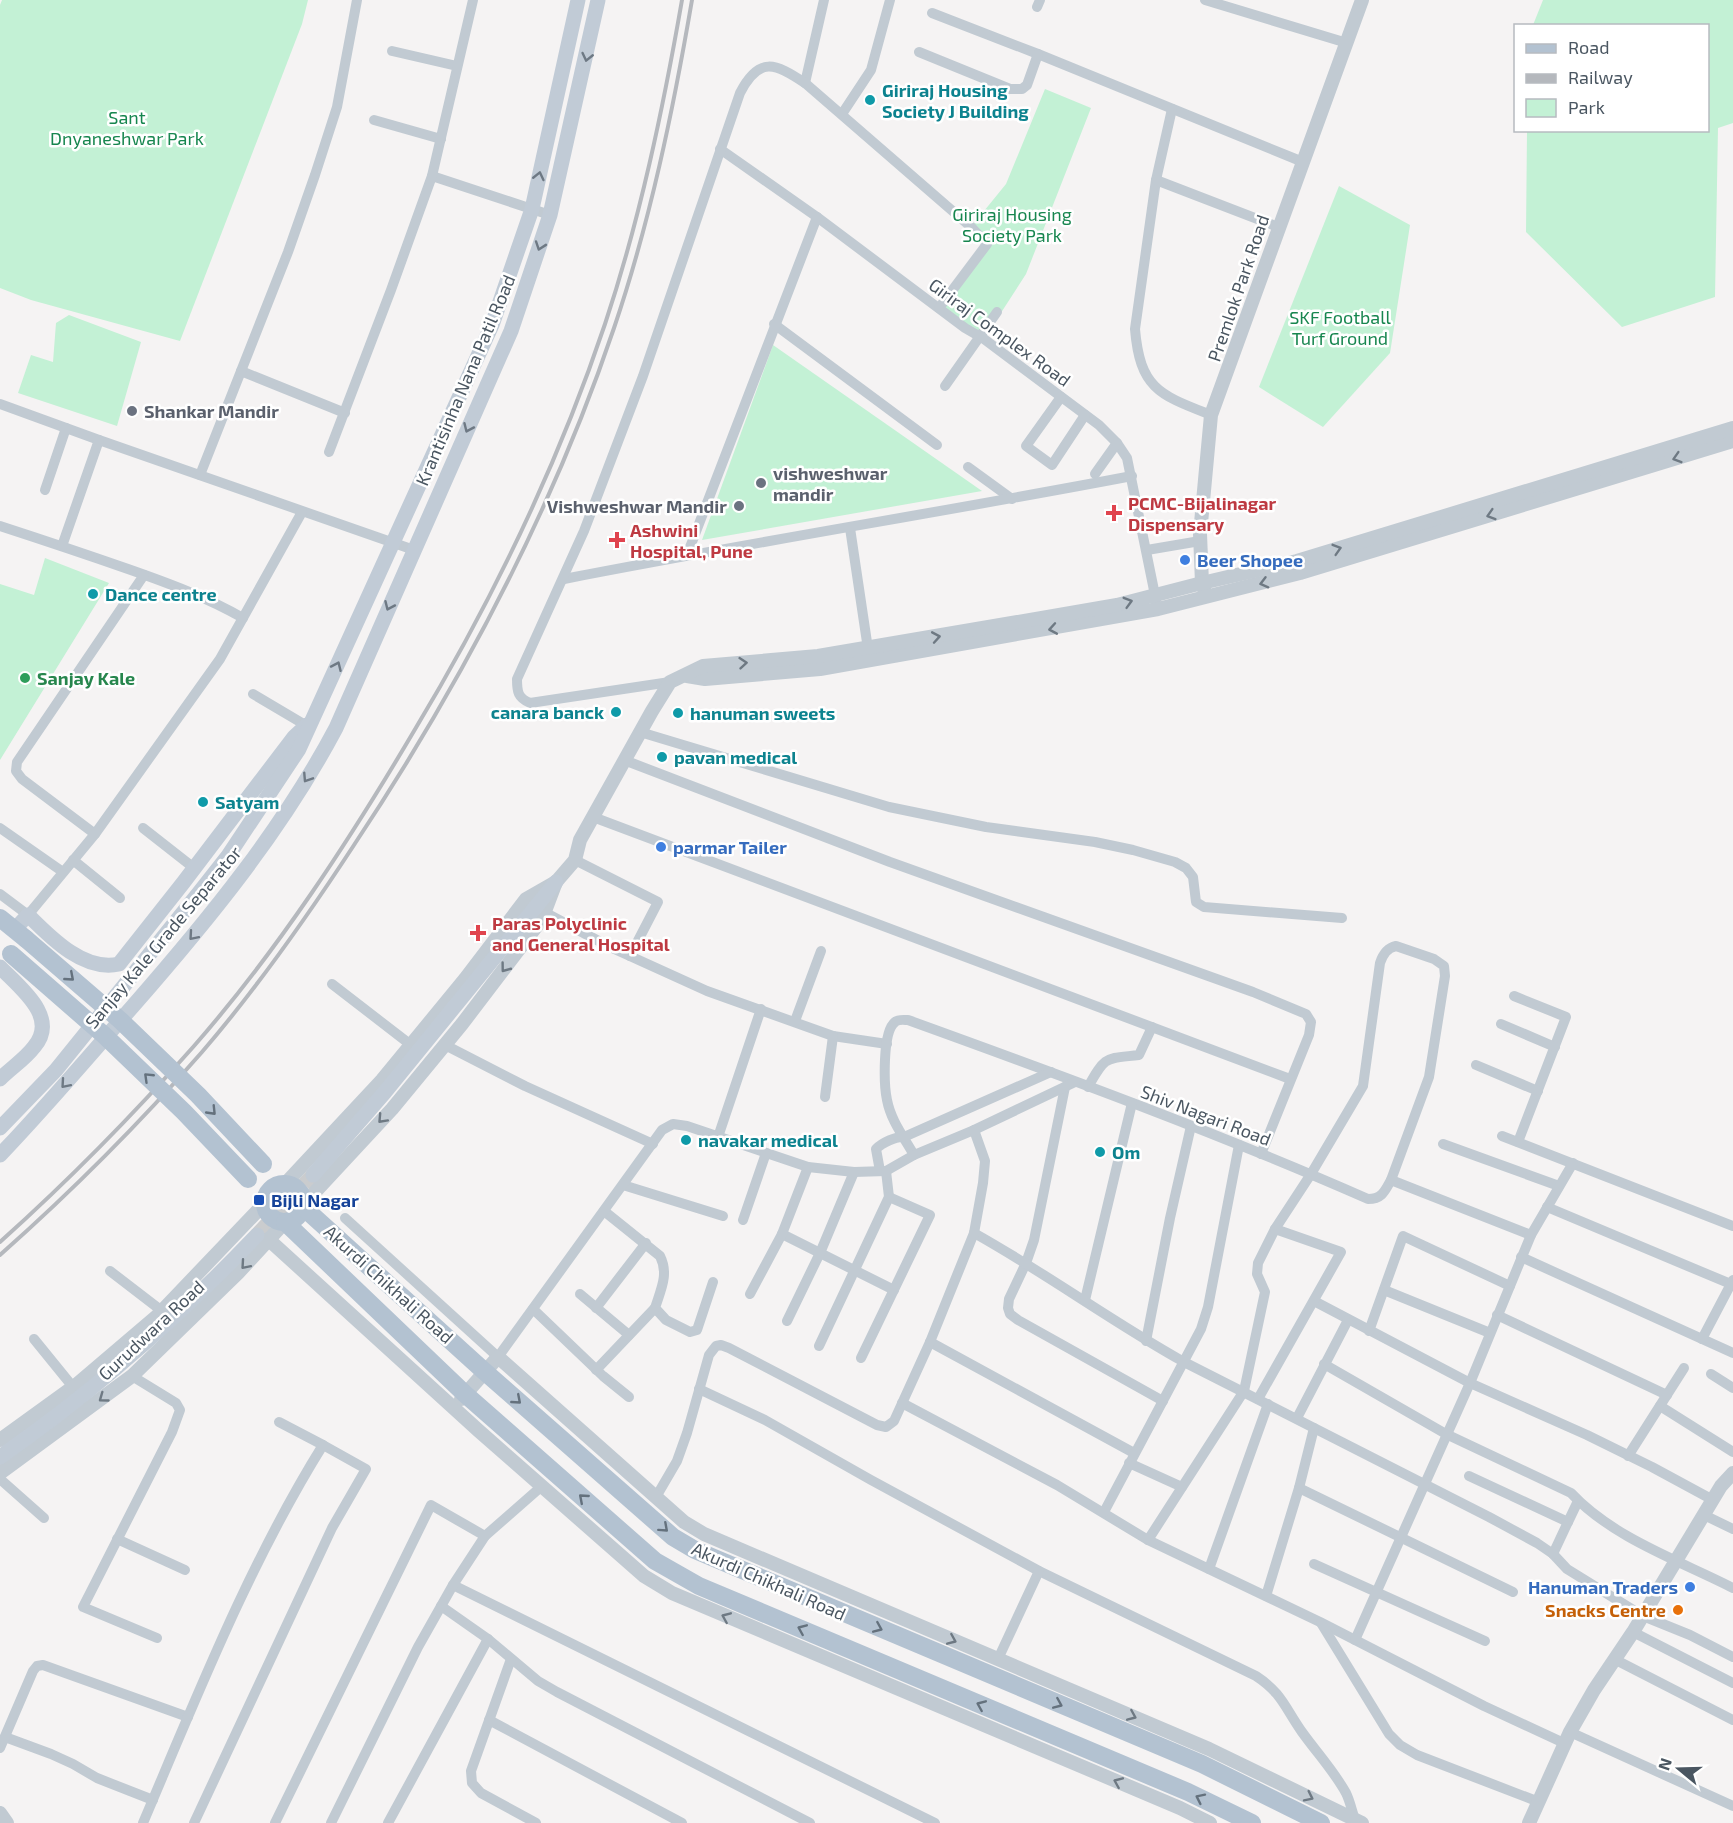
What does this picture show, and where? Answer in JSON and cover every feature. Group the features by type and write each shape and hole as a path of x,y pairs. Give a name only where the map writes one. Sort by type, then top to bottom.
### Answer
{"main road":[{"name":"Krantisinha Nana Patil Road","path":"310,723 492,325 531,209 578,0"},
{"name":"Krantisinha Nana Patil Road","path":"336,728 511,331 550,215 598,0"},
{"name":"Sanjay Kale Grade Separator","path":"0,1128 56,1070 228,856 299,749 310,723"},
{"path":"21,934 28,915 79,958 101,966 119,964 294,737 310,723"},
{"name":"Sanjay Kale Grade Separator","path":"0,1155 46,1106 210,917 248,868 320,758 336,728"},
{"path":"299,749 320,758"},
{"path":"313,1175 385,1092 556,882"},
{"path":"0,918 120,1020 198,1095 262,1164 285,1184 297,1189 302,1206 296,1217 285,1222 273,1219 266,1209 265,1200 248,1179 184,1112 105,1036 4,956"},
{"path":"0,1079 34,1047 42,1036 44,1025 33,1002 4,956"},
{"path":"265,1200 273,1187 285,1184"},
{"name":"Akurdi Chikhali Road","path":"302,1206 484,1371 674,1537 695,1550 1202,1764 1321,1823"},
{"name":"Akurdi Chikhali Road","path":"285,1222 459,1401 655,1561 680,1577 1188,1792 1252,1823"},
{"path":"0,1457 42,1427 127,1359 262,1237"}],"street":[{"path":"200,475 288,252 337,107 357,0"},
{"path":"805,83 824,0"},
{"path":"842,114 871,70 890,0"},
{"path":"1205,0 1347,43"},
{"name":"Premlok Park Road","path":"1207,597 1202,583 1200,541 1211,415 1362,0"},
{"path":"329,452 432,176 469,1"},
{"path":"932,13 1303,162"},
{"path":"392,51 457,66"},
{"path":"919,52 1011,89 1022,89 1027,85 1038,54"},
{"path":"939,308 987,244 971,227 805,83 785,69 765,67 756,70 740,93 644,376 584,531 517,679 517,691 522,699 530,703 670,682 687,676 704,666 819,656 868,649 1117,605 1297,561 1733,428"},
{"path":"1172,109 1156,180 1135,329 1137,350 1141,366 1148,379 1160,392 1211,415"},
{"path":"374,120 441,139"},
{"name":"Giriraj Complex Road","path":"720,150 980,337 1085,415 1117,442 1127,458 1132,476 1158,609"},
{"path":"432,176 550,215"},
{"path":"1156,180 1278,227"},
{"path":"687,555 816,217"},
{"path":"945,386 997,312"},
{"path":"774,324 937,445"},
{"path":"241,371 345,413"},
{"path":"1061,397 1026,446 1052,465 1085,415"},
{"path":"0,404 414,550"},
{"path":"45,490 66,428"},
{"path":"62,546 99,440"},
{"path":"687,676 705,679 820,669 1158,609 1300,573 1733,441"},
{"path":"1095,474 1117,442"},
{"path":"968,467 1012,499"},
{"path":"564,579 1132,476"},
{"path":"0,894 28,915 94,834 220,659 302,512"},
{"path":"0,526 216,602 243,618"},
{"path":"850,528 868,649"},
{"path":"1147,550 1200,541"},
{"path":"94,834 22,779 16,771 17,762 144,575"},
{"path":"302,1206 392,1109 445,1045 542,919 556,882 575,860 580,840 592,817 670,682"},
{"path":"253,694 310,723"},
{"path":"640,732 910,812 986,827 1095,842 1175,862 1186,868 1193,877 1197,902 1204,907 1342,918"},
{"path":"624,760 890,862 1253,992 1306,1014 1311,1022 1309,1035 1261,1154"},
{"path":"592,817 1290,1079"},
{"path":"0,828 63,872"},
{"path":"143,828 194,868"},
{"path":"73,860 120,898"},
{"path":"575,860 658,902 630,956"},
{"path":"285,1184 382,1080 465,979 526,899 556,882"},
{"path":"544,912 630,956 707,991 833,1036 886,1044 884,1076 887,1101 896,1126 914,1155"},
{"path":"1148,1540 1244,1392 1265,1292 1257,1274 1258,1263 1275,1229 1311,1174 1363,1086 1380,963 1383,955 1390,948 1396,946 1434,959 1444,966 1446,976 1429,1077 1391,1180 1531,1235"},
{"path":"795,1021 820,951"},
{"path":"332,984 411,1045"},
{"path":"1514,996 1566,1017 1518,1142"},
{"path":"718,1137 762,1010"},
{"name":"Shiv Nagari Road","path":"886,1044 891,1027 895,1022 908,1020 1051,1072 1070,1084 1088,1087 1132,1103 1368,1199 1375,1199 1382,1195 1391,1180"},
{"path":"1501,1024 1555,1047"},
{"path":"1088,1087 1101,1065 1109,1059 1140,1055 1152,1028"},
{"path":"825,1097 833,1036"},
{"path":"445,1045 525,1086 652,1144"},
{"path":"1476,1065 1538,1091"},
{"path":"819,1347 889,1197 877,1148 1051,1072"},
{"path":"459,1401 498,1357 662,1130 673,1124 687,1126 808,1167 854,1172 883,1171 1070,1084"},
{"path":"1070,1084 1034,1240 1009,1299 1008,1308 1010,1314 1018,1320 1163,1401"},
{"path":"1086,1300 1132,1103"},
{"path":"1146,1341 1191,1126"},
{"path":"656,1497 677,1461 711,1349 716,1346 721,1345 877,1425 886,1427 894,1421 930,1342 974,1233 985,1161 974,1130"},
{"path":"1502,1136 1733,1226"},
{"path":"1443,1144 1559,1186"},
{"path":"1104,1512 1202,1329 1239,1145"},
{"path":"743,1220 766,1153"},
{"path":"1355,1640 1470,1383 1531,1235 1572,1163"},
{"path":"750,1294 782,1234 808,1167"},
{"path":"787,1321 854,1172"},
{"path":"623,1185 723,1216"},
{"path":"861,1358 930,1215 889,1197"},
{"name":"Gurudwara Road","path":"2,1435 73,1387 162,1311 265,1200"},
{"path":"1547,1207 1732,1283 1702,1339"},
{"path":"596,1370 655,1308 665,1274 665,1265 660,1256 604,1211"},
{"path":"345,1218 684,1522 720,1542 1209,1749 1358,1821"},
{"name":"Gurudwara Road","path":"0,1473 132,1376 238,1273 262,1237 285,1222"},
{"path":"1258,1399 1341,1252 1275,1229"},
{"path":"974,1233 1086,1300 1146,1341 1424,1485 1489,1516 1537,1543 1553,1554 1567,1569 1643,1616 1690,1635 1733,1657"},
{"path":"782,1234 894,1290"},
{"path":"1370,1331 1403,1236 1510,1286"},
{"path":"262,1237 459,1401 542,1485 644,1576 672,1593 1180,1808 1210,1823"},
{"path":"597,1308 646,1243"},
{"path":"1521,1257 1733,1353"},
{"path":"110,1271 162,1311"},
{"path":"655,1308 666,1320 690,1332 697,1330 713,1282"},
{"path":"1384,1290 1490,1333"},
{"path":"580,1294 629,1335"},
{"path":"1314,1301 1470,1383 1628,1455 1713,1500"},
{"path":"533,1309 596,1370 629,1397"},
{"path":"1497,1315 1667,1395"},
{"path":"1297,1418 1348,1320"},
{"path":"34,1339 73,1387"},
{"path":"930,1342 1182,1487"},
{"path":"1324,1364 1446,1434 1571,1492 1586,1509 1610,1526 1733,1588"},
{"path":"1628,1455 1684,1368"},
{"path":"1711,1374 1733,1388"},
{"path":"132,1376 176,1402 180,1410 172,1432 83,1606 158,1638"},
{"path":"699,1389 765,1420 1039,1571 1269,1684 1280,1696 1292,1718 1340,1782 1358,1821"},
{"path":"902,1403 1057,1485 1148,1540 1320,1622 1484,1706 1733,1806"},
{"path":"1209,1569 1268,1404"},
{"path":"1660,1406 1733,1452"},
{"path":"194,1823 333,1528 366,1469 279,1422"},
{"path":"1266,1596 1299,1488 1314,1428"},
{"path":"143,1823 213,1660 291,1496 323,1444"},
{"path":"1529,1823 1568,1738 1594,1690 1633,1632 1713,1500 1733,1473"},
{"path":"1469,1476 1568,1522"},
{"path":"0,1479 44,1518"},
{"path":"331,1823 413,1657 453,1585 485,1536 542,1485"},
{"path":"1299,1488 1514,1592"},
{"path":"1553,1554 1578,1500"},
{"path":"275,1823 431,1505 485,1536"},
{"path":"1704,1515 1733,1529"},
{"path":"117,1539 185,1570"},
{"path":"1314,1564 1485,1641"},
{"path":"998,1659 1039,1571"},
{"path":"453,1585 935,1823"},
{"path":"441,1606 488,1639 537,1681 810,1823"},
{"path":"1320,1622 1389,1734 1400,1745 1417,1755 1539,1802"},
{"path":"1633,1632 1733,1683"},
{"path":"388,1823 488,1639"},
{"path":"511,1659 471,1771 471,1783 481,1793 532,1822"},
{"path":"1614,1659 1733,1720"},
{"path":"0,1748 33,1671 37,1666 43,1665 188,1717"},
{"path":"489,1720 682,1823"},
{"path":"5,1737 51,1754 97,1778 153,1800"},
{"path":"0,1813 7,1823"}],"green space":[{"name":"Sant Dnyaneshwar Park","path":"2,0 308,0 302,24 180,341 31,300 0,288 0,5"},
{"path":"1543,0 1733,0 1733,123 1718,128 1715,297 1622,327 1526,232 1527,132 1709,132 1709,24 1533,24"},
{"name":"Giriraj Housing Society Park","path":"1045,89 1091,108 1026,274 984,339 939,308 986,244 971,227 1006,184"},
{"name":"SKF Football Turf Ground","path":"1339,186 1410,225 1390,353 1323,427 1259,387"},
{"path":"69,315 141,342 117,426 18,393 31,355 53,362 56,323"},
{"path":"773,345 982,491 702,540"},
{"name":"Sanjay Kale","path":"45,558 109,583 0,760 0,584 34,595"}],"tunnel":[{"path":"257,1235 313,1175"}],"railway":[{"path":"0,1242 100,1147 148,1097 255,972 338,854 414,731 470,634 544,482 605,324 618,284 649,164 682,0"},
{"path":"0,1255 53,1207 129,1131 202,1052 243,1002 300,925 354,845 431,722 467,659 533,530 562,464 614,328 639,248 659,166 692,0"}],"place":[{"name":"Giriraj Housing Society J Building","path":"870,100"},
{"name":"Shankar Mandir","path":"132,411"},
{"name":"vishweshwar mandir","path":"761,483"},
{"name":"Vishweshwar Mandir","path":"739,506"},
{"name":"PCMC-Bijalinagar Dispensary","path":"1114,513"},
{"name":"Ashwini Hospital, Pune","path":"617,540"},
{"name":"Beer Shopee","path":"1185,560"},
{"name":"Dance centre","path":"93,594"},
{"name":"Sanjay Kale","path":"25,678"},
{"name":"canara banck","path":"616,712"},
{"name":"hanuman sweets","path":"678,713"},
{"name":"pavan medical","path":"662,757"},
{"name":"Satyam","path":"203,802"},
{"name":"parmar Tailer","path":"661,847"},
{"name":"Paras Polyclinic and General Hospital","path":"478,933"},
{"name":"navakar medical","path":"686,1140"},
{"name":"Om","path":"1100,1152"},
{"name":"Bijli Nagar","path":"259,1200"},
{"name":"Hanuman Traders","path":"1690,1587"},
{"name":"Snacks Centre","path":"1678,1610"}]}
